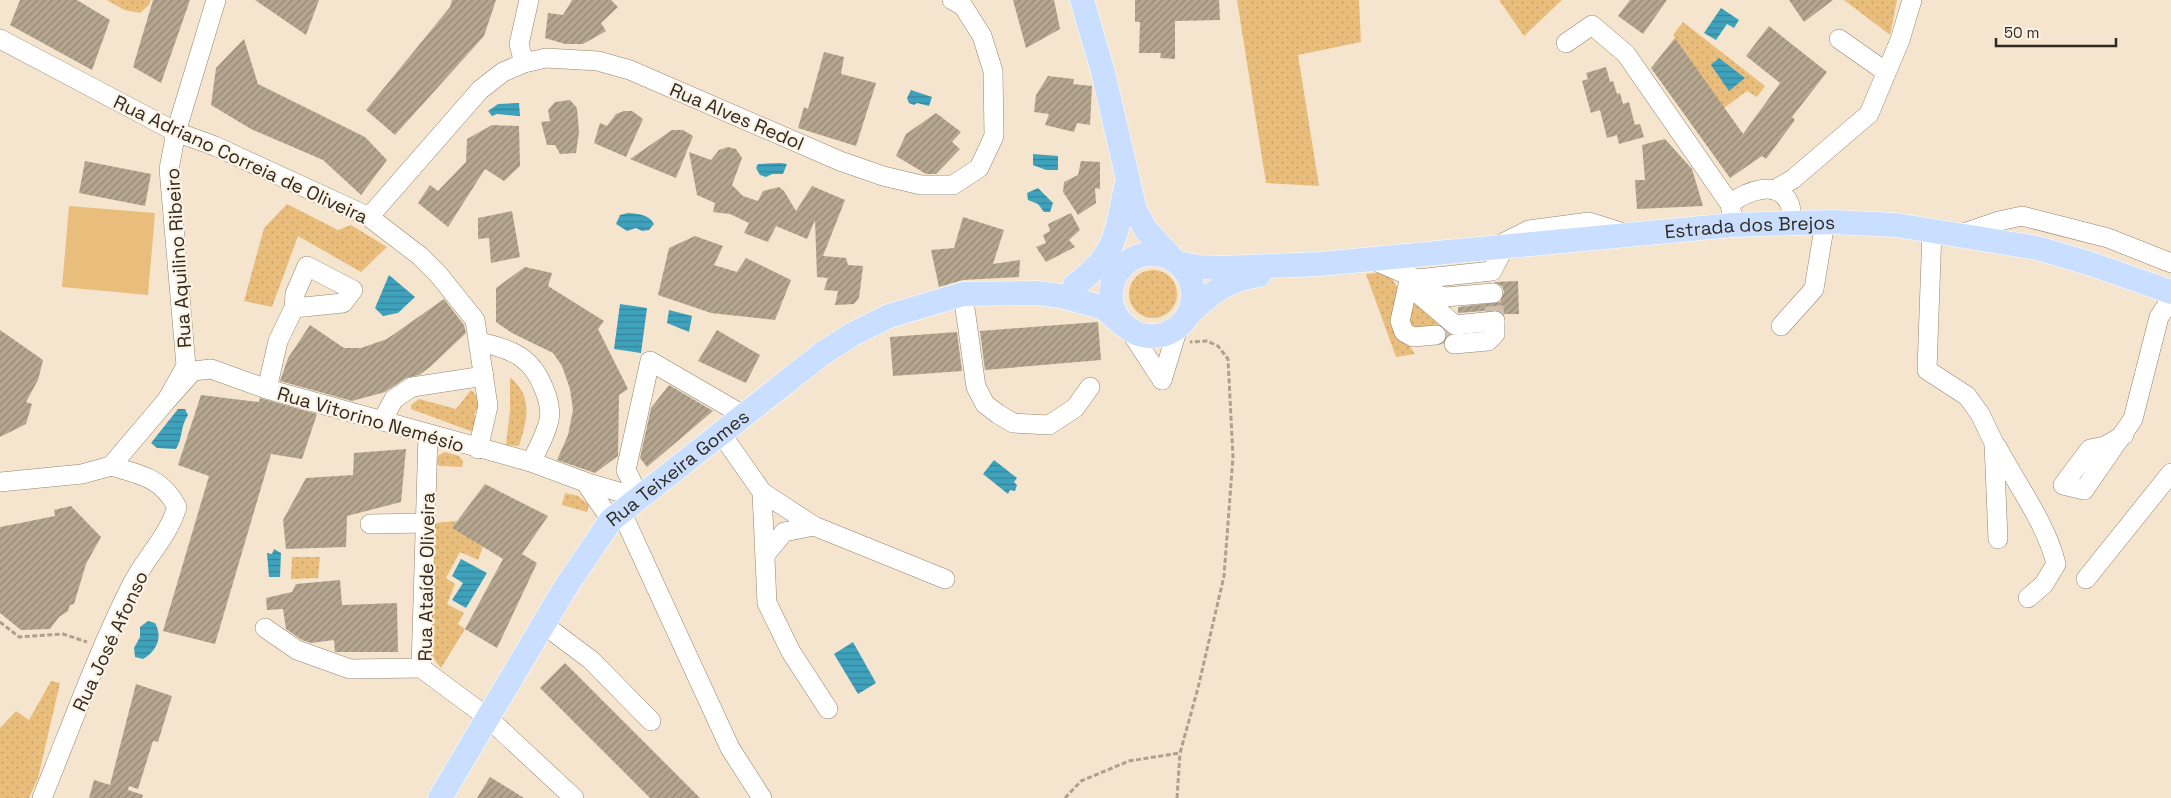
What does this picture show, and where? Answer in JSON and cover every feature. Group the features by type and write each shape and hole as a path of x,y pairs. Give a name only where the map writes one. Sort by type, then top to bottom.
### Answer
{"main road":[{"path":"1082,0 1103,72 1135,210 1143,223 1185,270 1193,287 1193,300 1180,329 1161,336 1149,336 1127,328 1115,313 1111,300 1119,271 1129,210 1127,179"},
{"path":"1075,285 1100,264 1111,248 1118,226 1127,179"},
{"name":"Estrada dos Brejos","path":"1175,260 1199,267 1220,268 1379,263 1495,284 1555,241 1656,232 1732,214 1791,223 1825,222 1896,225 1961,234 2037,248 2085,262 2171,292"},
{"path":"1119,271 1140,255 1154,253 1175,260"},
{"name":"Estrada dos Brejos","path":"1180,329 1212,292 1240,279 1320,264"},
{"name":"Rua Teixeira Gomes","path":"440,798 543,624 624,509 823,352 889,316 963,294 1038,293 1075,285 1119,271"},
{"name":"Rua Teixeira Gomes","path":"1038,293 1104,308 1127,328"}],"street":[{"name":"Rua Aquilino Ribeiro","path":"111,466 167,400 186,366 169,170 176,132 216,0"},
{"path":"524,63 519,44 529,0"},
{"name":"Rua Alves Redol","path":"369,217 480,90 503,72 524,63 546,58 598,61 630,70 840,161 883,176 921,185 952,185 979,168 994,136 993,71 985,44 963,6 952,0"},
{"path":"1774,190 1792,179 1869,114 1912,0"},
{"path":"1566,43 1592,25 1626,54 1732,214 1756,189 1774,190 1784,196 1790,204 1791,223"},
{"name":"Rua Adriano Correia de Oliveira","path":"0,39 176,132 215,146 369,217 420,256 438,274 475,320 480,342 488,406 478,449"},
{"path":"1839,40 1886,72"},
{"path":"1961,234 2000,220 2022,216 2108,238 2171,263"},
{"path":"1412,282 1400,321 1404,332 1413,336 1445,340 1487,331 1495,284 1529,230 1589,222 1627,234"},
{"path":"1781,326 1814,289 1825,222"},
{"path":"1932,230 1927,370 1968,396 1980,414 2053,550 2056,564 2044,584 2028,598"},
{"path":"1555,241 1595,247 1641,244 1656,232"},
{"path":"1379,263 1412,282 1445,297 1495,284"},
{"path":"1412,282 1429,303 1446,316 1495,284"},
{"path":"1429,303 1452,306 1495,284"},
{"path":"963,294 976,387 984,404 1013,423 1049,426 1075,408 1090,388"},
{"path":"2124,435 2133,419 2159,317 2171,299"},
{"path":"266,389 278,341 294,308"},
{"path":"182,326 190,350 211,369"},
{"path":"1127,328 1162,380 1180,329"},
{"path":"480,342 499,347 523,357 538,372 547,396 550,418 531,462"},
{"path":"743,415 650,361 626,470 624,509 730,748 762,798"},
{"path":"167,400 193,371 211,369"},
{"name":"Rua Vitorino Nemésio","path":"211,369 266,389 478,449 531,462 586,482 624,509"},
{"path":"382,422 394,399 412,387 484,376"},
{"path":"720,432 762,492 814,526 945,579"},
{"name":"Rua Ataíde Oliveira","path":"428,435 421,668 488,717 574,798"},
{"path":"1994,443 1998,539"},
{"path":"0,482 82,474 111,466"},
{"name":"Rua José Afonso","path":"42,798 132,584 171,524 177,507 169,492 149,477 111,466"},
{"path":"2086,579 2171,473"},
{"path":"586,482 624,509"},
{"path":"762,492 767,604 791,652 828,709"},
{"path":"370,524 426,523"},
{"path":"766,554 784,532 814,526"},
{"path":"543,624 591,660 651,721"},
{"path":"265,628 297,650 350,669 421,668"}],"path":[{"path":"1177,798 1180,753 1198,688 1224,576 1233,458 1228,359 1218,346 1180,329"},
{"path":"0,622 19,637 63,634 84,640 104,649"},
{"path":"1065,798 1081,781 1129,761 1180,753"}],"shaded area":[{"path":"107,0 151,0 149,5 140,13 124,10"},
{"path":"1237,0 1359,0 1361,42 1298,55 1319,186 1266,183"},
{"path":"1499,0 1562,0 1524,36"},
{"path":"1844,0 1897,0 1890,35"},
{"path":"1683,22 1765,86 1757,97 1747,91 1724,108 1673,35"},
{"path":"287,204 338,230 351,225 387,247 361,272 298,236 272,307 244,301 264,228"},
{"path":"69,206 155,213 148,295 62,287"},
{"path":"1153,270 1162,272 1170,277 1175,285 1177,294 1175,303 1170,311 1162,316 1153,318 1144,316 1136,311 1131,303 1129,294 1131,285 1136,277 1144,272"},
{"path":"1386,272 1399,292 1402,302 1405,333 1415,354 1396,357 1366,274"},
{"path":"1415,296 1439,325 1424,328 1422,333 1407,327"},
{"path":"510,377 518,385 526,401 526,418 519,446 506,445 510,410"},
{"path":"471,390 482,401 474,414 480,423 473,432 411,409 411,405 419,399 456,409"},
{"path":"445,452 459,456 463,461 462,467 435,464 439,455"},
{"path":"565,493 578,496 589,505 587,512 562,505"},
{"path":"457,521 453,527 483,547 478,560 460,552 446,578 455,584 447,604 464,613 458,624 465,629 441,668 430,654 435,523"},
{"path":"292,557 320,557 318,578 291,579"},
{"path":"51,681 60,683 38,778 29,798 0,798 0,728 16,711 29,720"}],"water":[{"path":"1721,8 1739,20 1734,28 1727,24 1716,40 1704,33"},
{"path":"1719,58 1745,78 1729,91 1711,65"},
{"path":"911,90 932,97 929,106 909,103 907,98"},
{"path":"519,103 520,116 497,114 492,116 488,111 498,104"},
{"path":"1033,154 1058,156 1058,170 1046,170 1033,165"},
{"path":"758,164 787,164 783,174 772,174 766,177 760,175 756,168"},
{"path":"1038,188 1053,203 1050,212 1044,212 1038,204 1028,200 1027,193"},
{"path":"628,213 646,216 654,224 649,230 642,231 636,228 627,231 616,224 620,215"},
{"path":"389,275 415,297 398,313 383,316 375,308"},
{"path":"620,304 647,308 641,353 614,349"},
{"path":"669,310 692,316 689,332 667,323"},
{"path":"178,409 185,409 188,415 176,449 157,448 151,443"},
{"path":"994,460 1017,478 1014,482 1017,485 1015,491 1010,490 1008,494 983,474"},
{"path":"274,549 281,553 280,577 269,577 267,553 272,554"},
{"path":"461,559 487,573 466,608 452,600 463,583 452,576"},
{"path":"148,621 155,623 158,638 155,648 143,659 135,657 134,648 140,637 140,627"},
{"path":"853,642 876,683 858,694 834,654"}],"building":[{"path":"20,0 77,0 110,20 92,70 10,25"},
{"path":"153,0 190,0 161,83 133,67"},
{"path":"255,0 319,0 306,35"},
{"path":"452,0 496,0 484,36 395,135 366,110 450,7"},
{"path":"572,0 611,0 618,7 601,23 606,31 583,44 565,44 545,38 548,13 563,15"},
{"path":"1013,0 1054,0 1060,29 1026,48"},
{"path":"1135,0 1219,0 1220,20 1175,21 1175,59 1160,58 1161,53 1139,53 1140,22 1135,22"},
{"path":"1630,0 1667,0 1643,34 1618,16"},
{"path":"1789,0 1833,0 1804,22"},
{"path":"1769,26 1827,72 1792,117 1795,120 1766,159 1762,156 1730,178 1651,68 1675,38 1743,134 1780,83 1746,56"},
{"path":"244,39 258,84 365,137 387,160 361,195 323,160 251,129 211,105 216,68"},
{"path":"824,52 844,57 841,74 876,83 856,146 798,128 804,107 808,109"},
{"path":"1606,67 1610,82 1613,81 1617,94 1620,93 1623,104 1629,102 1635,125 1640,124 1644,137 1619,144 1617,135 1607,138 1600,110 1591,113 1582,81 1588,79 1586,73"},
{"path":"1048,76 1074,79 1073,84 1092,86 1090,125 1077,123 1074,132 1045,125 1049,114 1034,112 1036,95"},
{"path":"570,100 577,108 579,132 576,153 560,154 555,145 547,145 541,122 550,121 548,110 555,102"},
{"path":"632,111 643,119 626,157 594,143 600,123 607,126 616,114"},
{"path":"936,113 961,132 952,142 960,149 936,174 926,174 896,156 906,134"},
{"path":"492,125 519,126 520,166 504,181 485,169 448,227 418,203 430,185 438,191 466,162 467,139"},
{"path":"672,130 683,130 693,136 676,178 630,159"},
{"path":"1665,139 1692,169 1703,206 1637,209 1635,180 1645,180 1642,145"},
{"path":"728,147 736,149 742,158 732,185 743,196 758,201 763,191 779,187 784,191 796,211 812,186 845,200 823,256 846,258 848,265 863,266 859,298 854,304 835,305 838,291 824,290 828,278 817,277 815,220 807,239 776,226 768,242 744,233 749,223 730,214 713,212 715,203 697,195 689,152 711,160 719,150"},
{"path":"85,161 151,174 145,206 79,193"},
{"path":"1081,161 1100,162 1100,189 1095,188 1096,203 1078,215 1063,192 1064,182 1078,175"},
{"path":"512,211 520,257 491,263 489,238 478,239 478,218"},
{"path":"1071,213 1080,230 1069,240 1075,247 1046,262 1036,247 1046,243 1043,235 1050,231 1048,224"},
{"path":"963,217 1004,230 993,264 1020,260 1019,277 963,280 939,287 931,250 954,248"},
{"path":"695,236 723,246 714,265 737,272 746,258 791,280 775,320 711,313 658,295 669,248"},
{"path":"525,267 552,273 548,286 604,321 598,329 628,389 619,395 618,456 595,473 557,460 568,435 573,410 570,389 562,366 553,353 512,333 496,322 496,288"},
{"path":"1518,281 1519,314 1504,314 1495,310 1458,313 1458,307 1500,302 1504,292 1502,286 1494,282"},
{"path":"444,299 464,325 466,333 430,367 419,375 406,378 385,392 352,401 280,381 288,358 310,325 344,348 361,348 387,339"},
{"path":"1098,322 1101,360 985,370 980,331"},
{"path":"0,330 43,360 38,380 26,402 32,404 26,424 0,437"},
{"path":"717,330 760,355 746,383 698,361"},
{"path":"957,332 962,371 893,376 890,337"},
{"path":"669,385 713,411 647,467 640,458 651,408"},
{"path":"201,395 259,402 260,398 317,414 302,459 271,454 215,644 163,631 209,476 178,465"},
{"path":"406,449 401,502 347,516 346,547 286,549 283,520 306,478 353,475 354,453"},
{"path":"485,484 548,516 522,554 537,563 497,648 465,629 503,559 452,528"},
{"path":"71,506 101,537 86,564 74,604 70,605 68,611 59,617 50,629 21,630 0,613 0,527 55,516 54,510"},
{"path":"340,580 342,605 397,603 398,652 335,652 334,640 311,643 302,640 286,629 283,609 267,610 266,598 292,592 296,584"},
{"path":"565,663 700,798 650,798 540,688"},
{"path":"136,684 172,696 158,742 153,741 138,789 129,786 128,790 143,795 142,798 89,798 94,780 110,785"},
{"path":"490,777 524,798 477,798"}],"tunnel":[{"path":"1494,306 1495,321"},
{"path":"1436,335 1453,334"}]}
